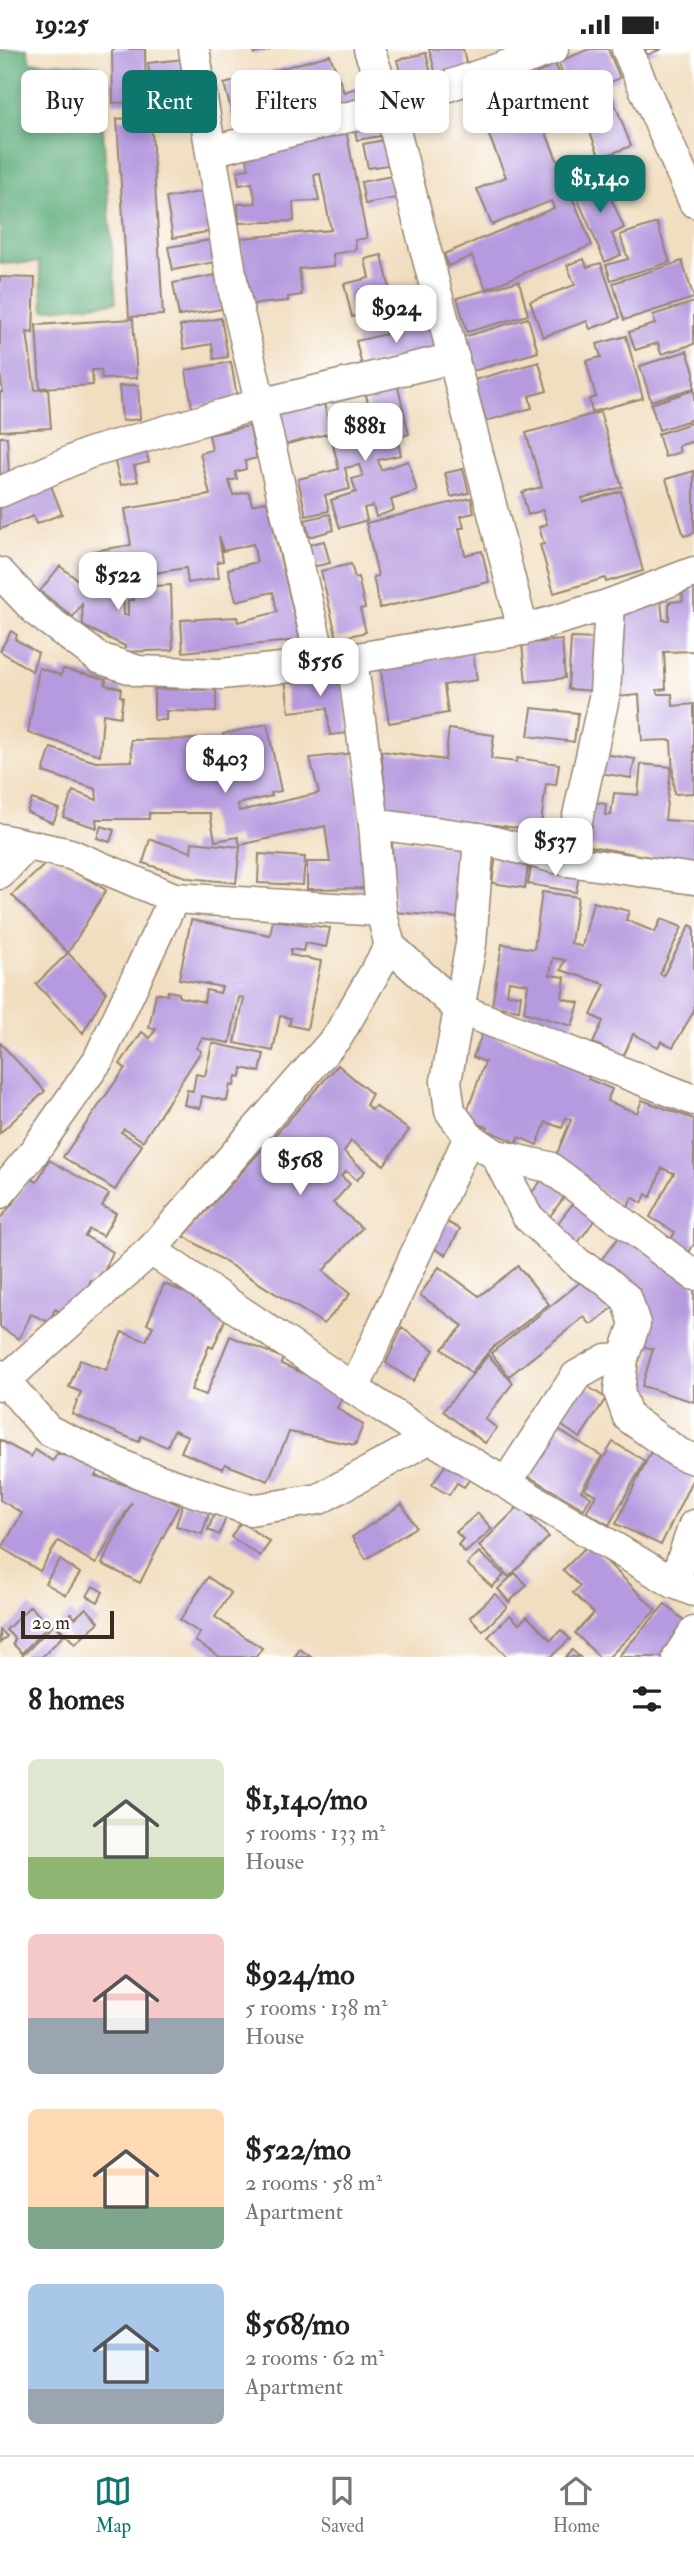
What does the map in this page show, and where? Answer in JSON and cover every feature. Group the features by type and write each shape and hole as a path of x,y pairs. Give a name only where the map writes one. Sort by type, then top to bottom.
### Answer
{"street":[{"path":"194,49 234,292 322,664"},
{"path":"369,49 376,70"},
{"path":"449,86 553,49"},
{"path":"627,49 694,202"},
{"path":"211,151 355,115"},
{"path":"396,133 523,629"},
{"path":"0,492 89,453 259,404 454,358"},
{"path":"0,573 37,612 99,658 138,671 221,674 322,664 523,629 610,604 694,572"},
{"path":"568,861 605,693 610,604"},
{"path":"352,659 374,824 382,911 390,946 459,1009 694,1100"},
{"path":"374,824 479,838 568,861 694,879"},
{"path":"479,838 471,944 446,1081 450,1111 469,1136 496,1155 550,1167 694,1275"},
{"path":"0,874 13,842 70,854 174,898 382,911"},
{"path":"0,1193 32,1156 97,1060 174,898"},
{"path":"390,946 338,1036 151,1250 2,1380 48,1430 139,1473 250,1510 318,1499 429,1438"},
{"path":"354,1389 469,1136"},
{"path":"496,1155 527,1216 579,1264 604,1279 627,1299 635,1324 623,1358 619,1392 628,1417 680,1454 694,1459"},
{"path":"151,1250 429,1438 684,1587 694,1525"},
{"path":"506,1483 576,1376 606,1359 623,1358"},
{"path":"678,1657 694,1632"}],"green space":[{"path":"0,49 27,49 30,62 98,66 98,70 21,70 21,133 103,133 116,302 44,310 39,262 0,264"}],"building":[{"path":"112,49 145,49 145,70 122,70 122,103 113,103"},
{"path":"253,49 270,49 270,50 254,54"},
{"path":"429,49 463,49 467,68 449,72 435,70"},
{"path":"589,49 608,49 620,78 613,81 613,70 561,70 558,62"},
{"path":"645,49 662,49 647,55"},
{"path":"426,53 430,70 399,70 397,60"},
{"path":"330,55 336,70 275,70"},
{"path":"184,59 185,70 149,70 148,63"},
{"path":"555,64 558,70 543,70"},
{"path":"231,82 231,110 224,84"},
{"path":"341,84 344,92 355,88 355,103 341,107"},
{"path":"613,99 631,146 600,158 590,133 613,133"},
{"path":"117,119 122,119 122,133 152,133 163,315 129,317"},
{"path":"346,130 367,238 355,240 356,250 333,254 334,266 299,269 302,295 288,297 288,301 247,305 241,238 331,230 320,174 314,175 319,201 293,202 294,221 239,223 238,204 256,203 252,183 239,185 237,171 249,169 245,149"},
{"path":"355,133 380,133 381,136 357,140"},
{"path":"488,133 546,133 592,245 486,289 472,256 448,266 444,254 554,208 551,201 492,225 477,189 506,177"},
{"path":"384,140 388,165 368,168 363,144"},
{"path":"601,174 624,228 612,234 621,255 605,262 572,186"},
{"path":"392,176 396,198 365,204 361,182"},
{"path":"205,191 212,231 173,238 166,198"},
{"path":"657,223 670,262 611,280 606,265 628,259 620,235"},
{"path":"211,240 215,262 173,270 168,247"},
{"path":"382,255 394,307 352,317 344,284 369,278 365,259"},
{"path":"584,259 587,267 601,263 620,318 590,329 587,321 543,337 530,301 575,285 567,265"},
{"path":"682,261 694,298 624,320 613,283"},
{"path":"216,275 222,309 179,316 173,283"},
{"path":"0,277 35,278 33,333 27,332 35,390 48,389 51,428 0,431 0,392 3,392 0,374"},
{"path":"519,281 528,315 467,332 457,298"},
{"path":"694,302 694,344 661,354 658,343 635,350 629,332 655,324 653,315"},
{"path":"221,318 228,357 214,359 212,344 184,349 180,326"},
{"path":"528,318 538,352 473,371 463,337"},
{"path":"133,319 137,378 102,379 101,370 92,370 93,385 40,388 36,325"},
{"path":"430,324 436,349 362,366 356,341"},
{"path":"626,336 643,398 592,412 589,399 596,397 586,361 601,357 597,344"},
{"path":"687,351 694,372 694,388 651,401 640,366"},
{"path":"231,362 237,397 192,408 186,370"},
{"path":"539,362 547,391 529,396 532,408 486,421 474,380"},
{"path":"397,383 409,434 397,438 401,455 378,460 381,470 408,461 417,491 391,500 394,510 376,517 373,506 364,508 367,520 340,528 331,500 356,492 352,479 363,476 359,465 345,468 350,489 325,495 329,511 306,516 298,479 339,469 331,437 351,432 348,420 371,415 365,391"},
{"path":"138,385 140,419 122,421 119,386"},
{"path":"694,390 694,419 659,430 651,404"},
{"path":"323,399 331,433 283,445 275,410"},
{"path":"600,412 622,487 582,498 583,502 621,491 643,571 606,582 605,578 554,593 540,545 544,544 539,527 547,524 543,510 528,515 522,492 542,487 526,433"},
{"path":"694,422 694,441 678,446 680,452 665,457 658,434"},
{"path":"249,426 257,458 245,461 246,469 235,472 237,479 229,481 233,495 249,492 252,505 267,501 300,640 183,652 181,620 237,617 238,622 277,612 273,592 236,601 228,569 257,562 253,544 223,551 219,536 223,561 217,562 219,578 188,583 186,568 98,582 93,551 131,545 125,509 210,495 200,453 212,450 209,435"},
{"path":"0,437 7,437 9,474 0,476"},
{"path":"145,447 149,462 134,466 138,481 121,485 113,455"},
{"path":"463,469 469,493 451,497 445,473"},
{"path":"694,471 694,533 684,536 666,479"},
{"path":"50,483 62,514 36,524 33,516 0,529 0,503"},
{"path":"471,498 474,513 461,516 464,528 459,528 465,555 482,551 489,582 380,608 373,577 378,576 366,523"},
{"path":"330,514 334,530 309,537 305,520"},
{"path":"324,541 330,563 312,567 307,545"},
{"path":"351,564 355,578 358,577 365,608 360,609 366,632 337,639 321,571"},
{"path":"60,566 93,592 91,594 123,593 124,615 128,615 128,600 134,600 134,587 171,585 173,650 125,652 125,646 83,626 82,604 73,617 40,591"},
{"path":"682,589 694,589 694,651 664,652 666,689 657,690 658,694 672,694 673,706 694,704 694,793 674,794 671,740 642,741 639,695 616,697 620,614 661,600 663,620 669,620 669,602 683,601"},
{"path":"11,631 17,635 15,639 38,653 32,671 0,651"},
{"path":"571,638 598,639 595,691 568,689"},
{"path":"562,640 565,678 526,682 522,644"},
{"path":"473,652 477,680 444,685 448,713 389,723 380,666"},
{"path":"39,668 61,675 63,669 106,679 105,685 121,688 120,696 123,697 120,717 103,714 100,755 28,733"},
{"path":"341,671 348,733 330,735 327,708 289,712 285,678"},
{"path":"154,689 216,690 216,712 166,711 166,720 154,720"},
{"path":"532,708 578,713 574,742 528,736"},
{"path":"267,724 281,791 271,793 272,796 238,804 239,811 319,793 310,758 353,753 366,888 307,889 307,862 330,862 325,826 240,845 238,837 215,841 210,813 149,813 149,819 96,819 97,828 63,817 73,791 97,800 96,789 43,772 51,748 96,762 132,761 131,740 224,739 223,734"},
{"path":"449,729 494,735 491,759 516,762 517,758 559,764 556,785 546,784 540,831 387,811 381,751 445,760"},
{"path":"603,754 635,759 631,778 600,773"},
{"path":"641,764 671,767 665,820 694,822 694,865 584,845 589,801 606,804 605,815 611,815 614,793 638,795"},
{"path":"32,799 59,809 53,823 27,812"},
{"path":"101,826 114,830 110,842 97,838"},
{"path":"150,839 191,852 192,842 240,847 236,883 189,878 143,863"},
{"path":"392,839 466,846 459,918 394,912"},
{"path":"259,854 305,857 303,885 258,883"},
{"path":"496,855 529,860 525,888 492,883"},
{"path":"52,858 106,890 68,953 12,895"},
{"path":"531,866 580,870 576,892 528,884"},
{"path":"542,892 578,897 571,943 582,947 593,902 629,911 626,920 655,932 661,919 682,927 660,974 663,976 690,925 694,927 694,1011 673,1047 661,1041 658,1047 633,1034 623,1057 593,1043 603,1021 591,1015 605,984 561,970 565,960 553,958 550,975 565,977 562,998 579,1003 572,1026 524,1012 528,984 509,981 507,994 521,995 519,1010 492,1006 502,944 534,949"},
{"path":"191,920 270,935 273,920 330,928 326,947 305,943 303,951 291,949 290,955 321,961 307,1029 289,1025 291,1018 280,1016 273,1051 235,1043 244,998 239,997 230,1043 202,1038 196,1048 201,1051 143,1141 124,1129 121,1132 142,1145 115,1190 63,1157 125,1068 120,1064 142,1032 150,1038 156,1029 149,1028 156,993 179,993 179,997 204,1002 206,990 220,993 222,987 179,979"},
{"path":"68,953 106,992 83,1033 36,984"},
{"path":"483,1032 590,1074 588,1079 612,1089 607,1101 637,1113 642,1100 694,1119 694,1244 688,1254 669,1243 675,1232 650,1217 674,1173 662,1168 651,1197 646,1194 642,1203 632,1197 627,1210 555,1158 571,1120 566,1118 562,1128 546,1122 537,1145 519,1137 517,1143 487,1130 488,1127 464,1120 485,1062 473,1057"},
{"path":"0,1043 45,1091 0,1133"},
{"path":"212,1043 264,1054 260,1072 242,1068 241,1077 236,1076 234,1086 230,1085 227,1101 202,1096 200,1108 184,1105 187,1090 193,1091 196,1074 205,1076"},
{"path":"338,1065 372,1094 366,1105 372,1110 375,1106 409,1130 384,1165 351,1141 344,1152 365,1171 357,1180 346,1171 341,1176 350,1184 333,1203 362,1228 323,1271 350,1294 324,1324 184,1236"},
{"path":"49,1160 109,1194 102,1206 116,1213 103,1236 89,1229 85,1236 113,1252 99,1283 91,1280 80,1304 67,1315 55,1309 49,1322 31,1314 19,1339 0,1327 0,1219 29,1177 37,1182"},
{"path":"548,1172 570,1189 545,1223 527,1199"},
{"path":"577,1198 599,1214 574,1248 552,1231"},
{"path":"445,1221 460,1229 446,1255 431,1247"},
{"path":"621,1234 694,1284 694,1402 642,1386 653,1349 638,1345 597,1265"},
{"path":"518,1266 549,1304 491,1349 471,1373 442,1349 463,1326 420,1295 439,1267 479,1296"},
{"path":"587,1277 619,1303 591,1325 584,1317 509,1376 491,1353"},
{"path":"164,1284 211,1303 227,1315 213,1348 209,1346 191,1390 206,1395 230,1336 283,1358 281,1364 312,1377 343,1396 337,1408 363,1425 355,1445 289,1432 268,1481 225,1464 223,1469 181,1452 188,1436 174,1430 167,1447 141,1436 139,1442 72,1414 81,1392 69,1387 80,1360 106,1370 122,1332 146,1341 153,1326 147,1324"},
{"path":"402,1328 434,1350 413,1381 386,1363"},
{"path":"488,1355 513,1383 485,1419 497,1428 485,1443 443,1411"},
{"path":"580,1382 606,1398 580,1438 555,1421"},
{"path":"551,1425 602,1456 581,1491 591,1497 584,1509 523,1473"},
{"path":"0,1440 31,1457 35,1450 53,1461 57,1454 103,1463 95,1476 139,1489 140,1486 179,1505 140,1583 102,1564 132,1502 96,1564 58,1541 40,1571 2,1548 22,1513 0,1500"},
{"path":"613,1442 645,1461 609,1525 586,1512 596,1495 585,1489"},
{"path":"652,1449 694,1468 694,1476 661,1545 616,1524"},
{"path":"448,1461 472,1476 464,1487 457,1483 449,1495 432,1485"},
{"path":"183,1502 210,1510 202,1534 176,1526"},
{"path":"402,1504 416,1527 366,1559 352,1537"},
{"path":"519,1506 549,1537 509,1577 479,1546"},
{"path":"216,1510 227,1515 219,1535 208,1530"},
{"path":"478,1513 492,1529 465,1553 458,1545 463,1539 456,1532"},
{"path":"241,1522 270,1542 260,1556 231,1537"},
{"path":"589,1544 656,1610 609,1657 599,1657 575,1633 594,1613 573,1593 580,1586 563,1570"},
{"path":"479,1552 504,1575 492,1587 467,1564"},
{"path":"60,1560 80,1573 66,1595 45,1583"},
{"path":"515,1573 527,1585 509,1602 498,1589"},
{"path":"208,1577 231,1593 215,1617 262,1648 256,1657 220,1657 195,1641 200,1633 180,1620"},
{"path":"93,1586 103,1592 98,1602 87,1596"},
{"path":"495,1594 507,1607 483,1631 470,1617"},
{"path":"665,1604 694,1629 686,1657 618,1657"},
{"path":"30,1606 49,1625 22,1653 13,1644 15,1639 6,1630"},
{"path":"86,1608 99,1622 75,1644 57,1625 71,1613 75,1618"},
{"path":"510,1615 519,1624 527,1616 551,1640 561,1630 570,1639 551,1657 507,1657 488,1637"},
{"path":"54,1624 64,1635 42,1657 23,1657 22,1656"},
{"path":"0,1630 7,1636 0,1643"},
{"path":"300,1649 311,1657 294,1657"},
{"path":"572,1650 580,1657 565,1657"}]}
